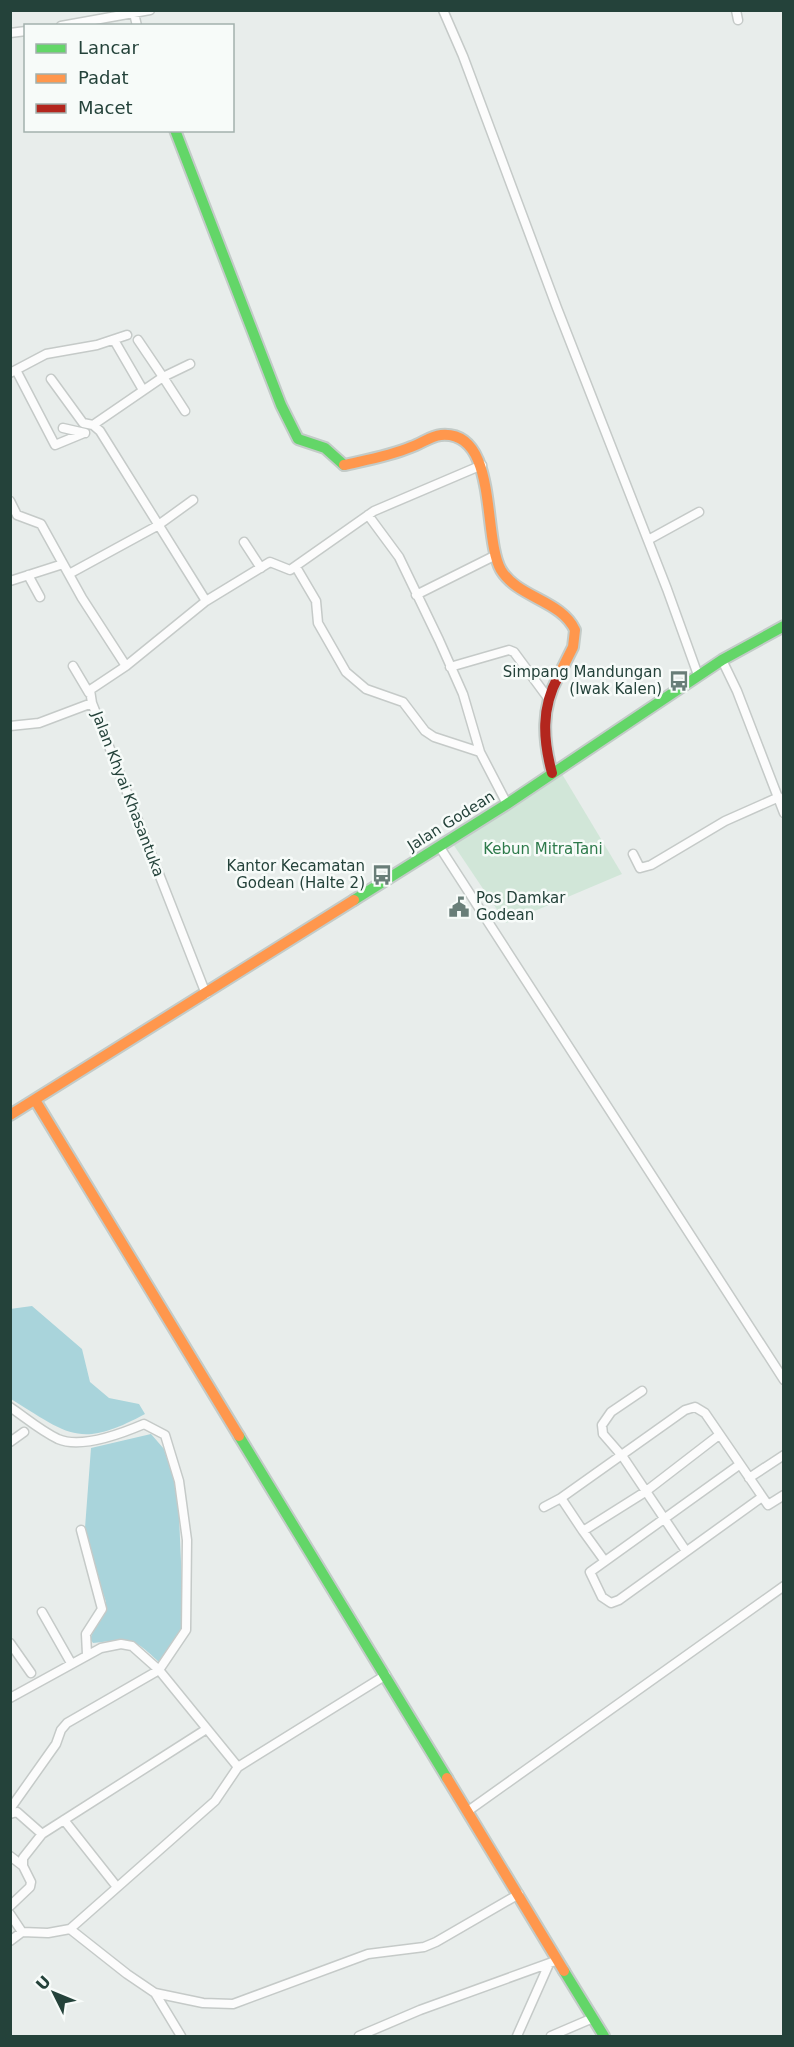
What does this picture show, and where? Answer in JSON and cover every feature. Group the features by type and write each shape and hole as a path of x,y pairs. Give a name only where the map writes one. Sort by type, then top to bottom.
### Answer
{"street":[{"path":"73,24 150,10"},
{"path":"443,10 463,56 698,675"},
{"path":"134,13 137,24"},
{"path":"176,132 281,405 300,441 325,448 344,465 407,449 445,435 459,439 471,448 482,465 494,556 502,572 551,608 565,613 573,623 575,632 573,646 548,698 544,748 552,773"},
{"path":"127,335 114,340 46,354 13,371 55,445 84,433 143,390 190,364"},
{"path":"114,340 143,390"},
{"path":"138,340 185,411"},
{"path":"51,379 83,423 94,426 206,601"},
{"path":"63,428 84,433"},
{"path":"244,542 261,568 271,562 286,571 296,567 368,515 482,465"},
{"path":"69,574 157,526 193,500"},
{"path":"10,501 17,516 41,524 126,666"},
{"path":"648,540 699,512"},
{"path":"368,515 399,557 463,694 480,752 507,804"},
{"path":"416,595 494,556"},
{"path":"10,581 63,564"},
{"path":"296,567 316,601 318,623 346,672 366,688 403,702 425,731 434,737 480,752"},
{"name":"Jalan Khyai Khasantuka","path":"206,994 89,693 206,601 261,568"},
{"path":"28,575 40,597"},
{"name":"Jalan Godean","path":"10,1115 507,804 698,675 783,626"},
{"path":"450,667 509,650 513,652 548,698"},
{"path":"722,660 779,798 783,813"},
{"path":"73,666 89,693"},
{"path":"10,726 39,723 92,703"},
{"path":"633,854 640,868 651,865 725,820 779,798"},
{"path":"438,846 783,1380"},
{"path":"35,1100 519,1894 554,1962 604,2037"},
{"path":"642,1391 611,1412 602,1425 603,1434 622,1456 686,1551"},
{"path":"10,1407 60,1440 76,1441 120,1435 144,1425 165,1435 179,1481 187,1540 186,1630 159,1670 68,1723 61,1730 56,1744 10,1809"},
{"path":"544,1507 561,1498 685,1410 695,1407 705,1413 768,1505 783,1495"},
{"path":"10,1442 24,1432"},
{"path":"583,1531 645,1492 719,1435"},
{"path":"749,1478 783,1455"},
{"path":"739,1465 590,1572 602,1597 611,1603 762,1497"},
{"path":"561,1498 604,1560"},
{"path":"81,1530 102,1609 86,1634 87,1654"},
{"path":"468,1811 783,1586"},
{"path":"42,1612 71,1664"},
{"path":"10,1643 31,1673"},
{"path":"10,1698 87,1654 112,1645 132,1646 159,1670 205,1730 238,1767"},
{"path":"10,1941 22,1932 55,1933 70,1929 215,1801 238,1767 386,1675"},
{"path":"23,1866 23,1858 42,1834 205,1730"},
{"path":"10,1814 17,1812 42,1834"},
{"path":"64,1820 117,1887"},
{"path":"10,1856 23,1866 29,1876 30,1887 10,1906"},
{"path":"70,1929 155,1993 202,2003 233,2004 368,1954 424,1947 519,1894"},
{"path":"10,1914 22,1932"},
{"path":"359,2037 420,2010 554,1962"},
{"path":"517,2037 554,1962"},
{"path":"155,1993 181,2037"},
{"path":"551,2037 593,2018"}],"green space":[{"name":"Kebun MitraTani","path":"562,774 622,874 506,923 453,844"}],"water":[{"path":"32,1306 82,1349 90,1382 109,1398 139,1404 145,1414 105,1431 89,1434 75,1433 62,1429 11,1399 10,1309"},
{"path":"151,1434 164,1449 178,1493 184,1630 160,1663 136,1643 115,1640 93,1643 90,1639 106,1602 89,1551 85,1528 91,1448"}],"traffic: fast":[{"path":"176,132 281,405 298,439 325,448 344,465"},
{"path":"354,900 507,804 722,660 784,626"},
{"path":"239,1436 447,1778"},
{"path":"564,1971 604,2036"}],"traffic: slow":[{"path":"344,465 395,453 441,435 459,438 472,449 486,488 495,555 501,570 518,587 560,612 575,630 573,647 558,677"},
{"path":"10,1115 354,900"},
{"path":"35,1100 239,1436"},
{"path":"447,1778 564,1971"}],"traffic: jam":[{"path":"552,773 545,724 552,689 558,677"}],"place":[{"name":"Simpang Mandungan (Iwak Kalen)","path":"679,681"},
{"name":"Kantor Kecamatan Godean (Halte 2)","path":"382,875"},
{"name":"Pos Damkar Godean","path":"459,907"}]}
